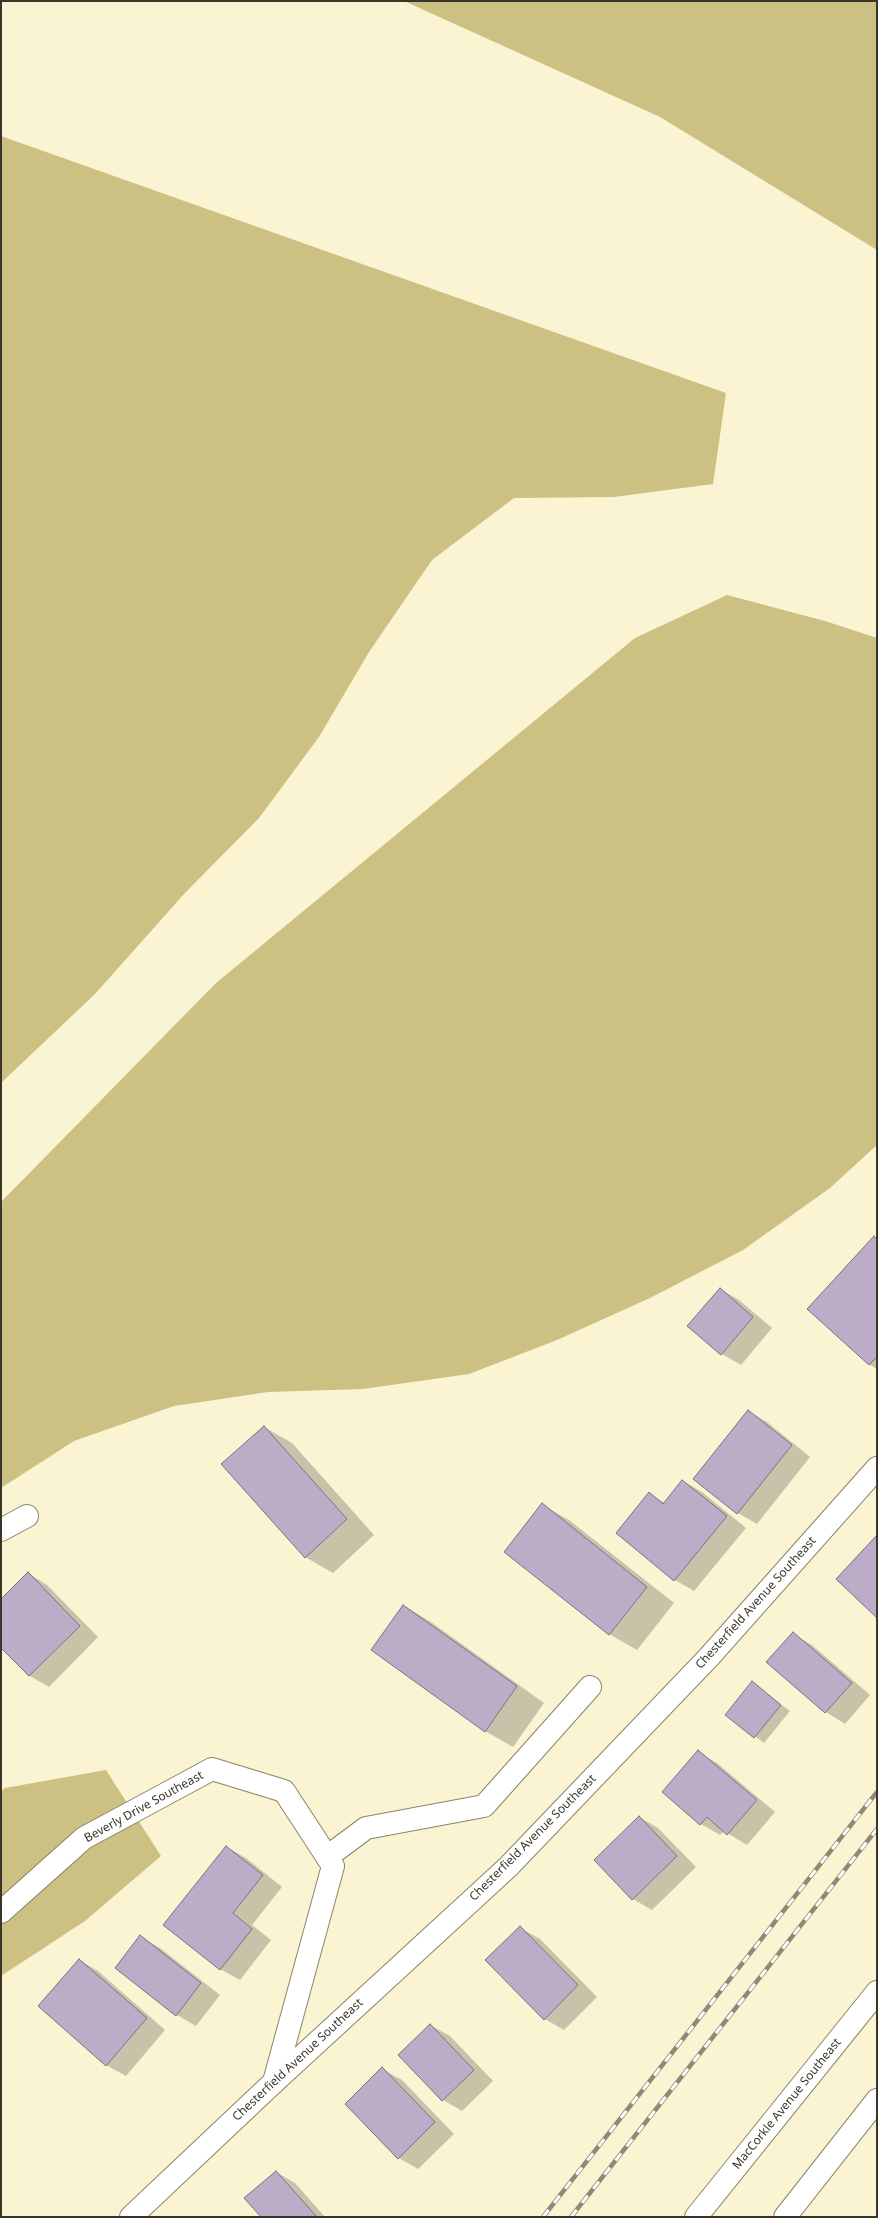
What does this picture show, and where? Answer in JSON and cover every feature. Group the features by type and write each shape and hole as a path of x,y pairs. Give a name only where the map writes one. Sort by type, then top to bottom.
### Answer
{"street":[{"name":"Chesterfield Avenue Southeast","path":"130,2217 274,2082 508,1867 709,1657 877,1468"},
{"path":"1,1530 27,1516"},
{"path":"327,1857 366,1828 484,1806 590,1688"},
{"name":"Beverly Drive Southeast","path":"1,1912 84,1838 212,1769 284,1791 333,1866 274,2082"},
{"name":"MacCorkle Avenue Southeast","path":"696,2217 877,1992"},
{"path":"785,2217 877,2100"}],"shaded area":[{"path":"404,1 877,1 877,250 660,117"},
{"path":"1,136 726,393 713,484 614,497 514,498 432,560 369,652 319,737 259,818 184,894 95,994 1,1083"},
{"path":"727,595 825,621 877,638 877,1145 830,1188 743,1250 650,1298 557,1340 469,1374 363,1389 268,1392 174,1406 74,1441 1,1488 1,1202 216,983 635,638"},
{"path":"106,1770 161,1856 85,1921 1,1976 1,1791 5,1788"}],"building":[{"path":"874,1236 877,1240 877,1357 869,1365 807,1309"},
{"path":"720,1288 753,1317 721,1355 687,1326"},
{"path":"748,1410 792,1445 737,1514 693,1479"},
{"path":"264,1426 347,1519 305,1558 221,1464"},
{"path":"682,1480 727,1516 674,1581 616,1533 649,1492 663,1504"},
{"path":"542,1503 647,1587 609,1635 504,1552"},
{"path":"877,1535 877,1618 836,1579"},
{"path":"28,1572 80,1626 29,1676 1,1648 1,1599"},
{"path":"403,1605 517,1686 485,1732 371,1650"},
{"path":"793,1632 852,1683 825,1713 766,1662"},
{"path":"752,1681 781,1705 754,1738 725,1715"},
{"path":"698,1750 757,1800 727,1835 707,1817 700,1825 662,1792"},
{"path":"639,1816 677,1856 632,1900 594,1860"},
{"path":"226,1846 263,1875 233,1913 252,1929 220,1970 163,1925"},
{"path":"520,1926 578,1985 544,2020 485,1960"},
{"path":"140,1935 201,1983 176,2016 115,1968"},
{"path":"79,1959 147,2018 106,2066 38,2006"},
{"path":"430,2024 474,2070 442,2101 398,2055"},
{"path":"382,2067 435,2122 398,2159 345,2104"},
{"path":"276,2171 317,2217 261,2217 244,2198"}],"railway":[{"path":"543,2217 877,1792"},
{"path":"571,2217 877,1829"}]}
